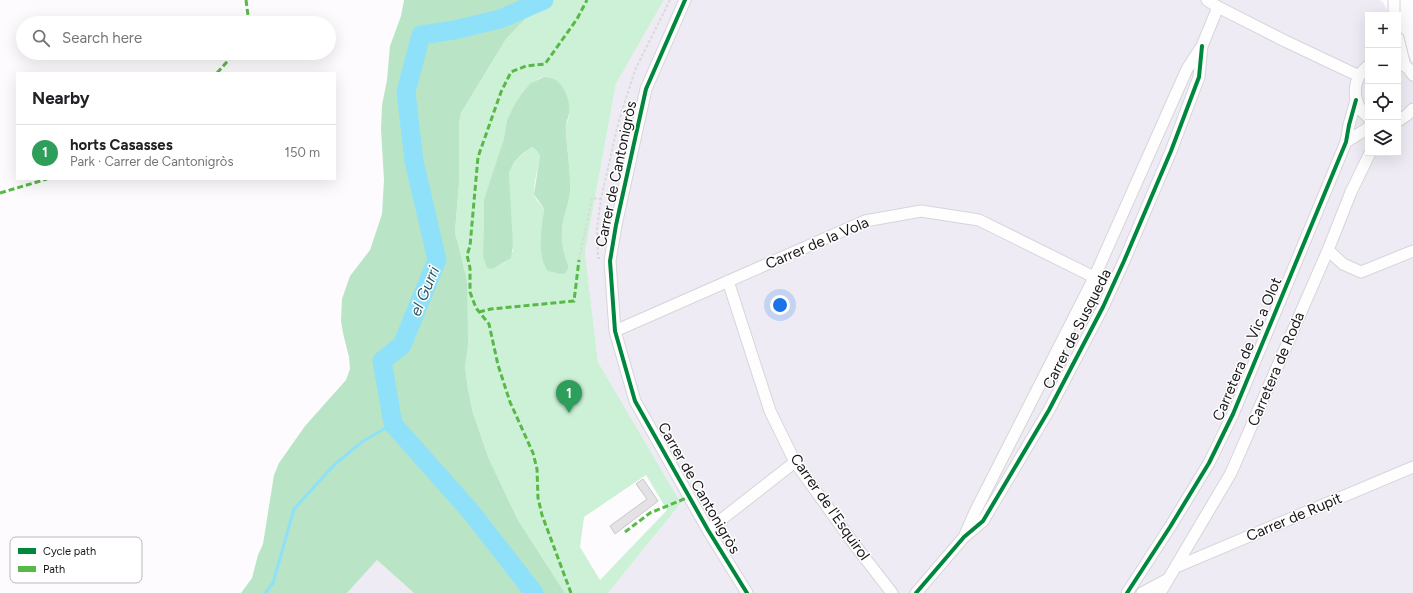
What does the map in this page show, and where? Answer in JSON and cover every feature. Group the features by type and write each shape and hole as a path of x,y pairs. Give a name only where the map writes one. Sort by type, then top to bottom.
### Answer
{"street":[{"name":"Carrer de Cantonigròs","path":"685,0 646,89 616,224 610,261 615,331 635,401 708,530 747,593"},
{"path":"1206,0 1359,76 1365,69"},
{"path":"1394,0 1394,12"},
{"name":"Carrer de Susqueda","path":"964,538 978,506 1094,278 1186,68 1202,46 1218,7"},
{"name":"Carrer de Susqueda","path":"916,593 964,538 983,521 1050,410 1124,261 1171,151 1199,77 1202,46"},
{"path":"1401,64 1413,74"},
{"name":"Carretera de Vic a Olot","path":"1127,593 1205,470 1230,421 1346,142 1356,100 1355,88 1359,76"},
{"path":"1356,100 1359,107 1365,114"},
{"path":"1405,119 1413,109"},
{"path":"1346,142 1365,130"},
{"name":"Carretera de Roda","path":"1160,593 1231,473 1328,250 1351,192 1369,156"},
{"name":"Carrer de la Vola","path":"615,331 865,221 921,211 979,220 1112,286"},
{"path":"1328,250 1343,264 1361,272 1413,251"},
{"name":"Carrer de l'Esquirol","path":"728,281 770,411 795,462 851,540 892,593"},
{"path":"708,530 795,462"},
{"name":"Carrer de Rupit","path":"1176,567 1413,467"},
{"name":"Carretera de Roda","path":"1142,593 1169,578"}],"path":[{"path":"610,261 598,258 598,229 601,199 618,124 636,70 670,0"},
{"path":"579,260 592,198 601,199"}],"shaded area":[{"path":"664,0 1379,0 1383,2 1388,12 1365,12 1365,156 1401,156 1401,40 1413,63 1413,593 608,593 681,503 598,362 585,252 616,84"},
{"path":"377,560 414,593 347,593"}],"green space":[{"path":"404,0 554,0 526,18 506,39 461,113 459,125 459,184 455,232 467,280 468,344 465,367 473,413 489,459 518,520 565,593 414,593 377,560 347,593 241,593 252,578 258,555 263,544 274,475 279,463 305,426 346,380 350,369 349,357 341,321 342,299 350,276 370,250 382,214 384,180 381,129 382,105 387,80 390,46 401,16"},
{"path":"554,0 664,0 616,84 585,252 598,362 681,503 608,593 565,593 518,520 489,459 473,413 468,389 465,367 467,280 455,232 459,184 459,125 461,113 506,39 526,18","holes":["544,77 554,80 561,86 565,94 569,111 566,129 570,192 563,222 562,234 565,256 569,267 566,273 554,273 541,249 544,209 536,199 534,192 540,156 532,147 516,161 509,174 508,180 513,251 505,262 493,269 483,256 484,199 505,139 507,120 513,107 521,94 538,79","646,475 667,510 600,580 580,547 584,517"]},
{"path":"544,77 556,80 559,83 565,91 569,104 566,129 570,192 563,222 562,239 565,256 569,267 566,273 560,274 548,271 544,265 541,250 541,233 544,209 534,194 540,156 532,147 518,158 509,174 513,246 511,258 493,269 487,268 483,256 484,199 504,139 507,120 521,94 531,83"}],"building":[{"path":"643,479 658,501 615,534 610,526 647,499 636,484"}],"waterway":[{"name":"el Gurri","path":"534,593 471,512 393,424 382,361 402,345 437,260 414,161 406,92 421,35 454,30 500,19 544,0"},
{"path":"265,593 273,583 294,509 334,465 363,441 393,424"}],"marked path":[{"path":"246,0 248,16"},
{"path":"571,593 542,515 538,498 537,469 533,453 510,402 498,365 489,324 476,308 470,292 470,268 467,255 470,246 478,157 501,92 511,72 526,66 545,64 577,19 587,0"},
{"path":"218,72 229,60"},
{"path":"0,193 44,180"},
{"path":"479,312 491,309 574,301 579,260"},
{"path":"625,532 650,513 689,497"}],"cycle path":[{"path":"685,0 646,89 616,225 610,261 615,331 635,401 708,530 747,593"},
{"path":"916,593 964,537 983,521 1049,410 1103,307 1171,151 1199,77 1202,46"},
{"path":"1127,593 1209,463 1233,414 1346,142 1356,100"}],"place":[{"name":"horts Casasses","path":"569,413"}]}
